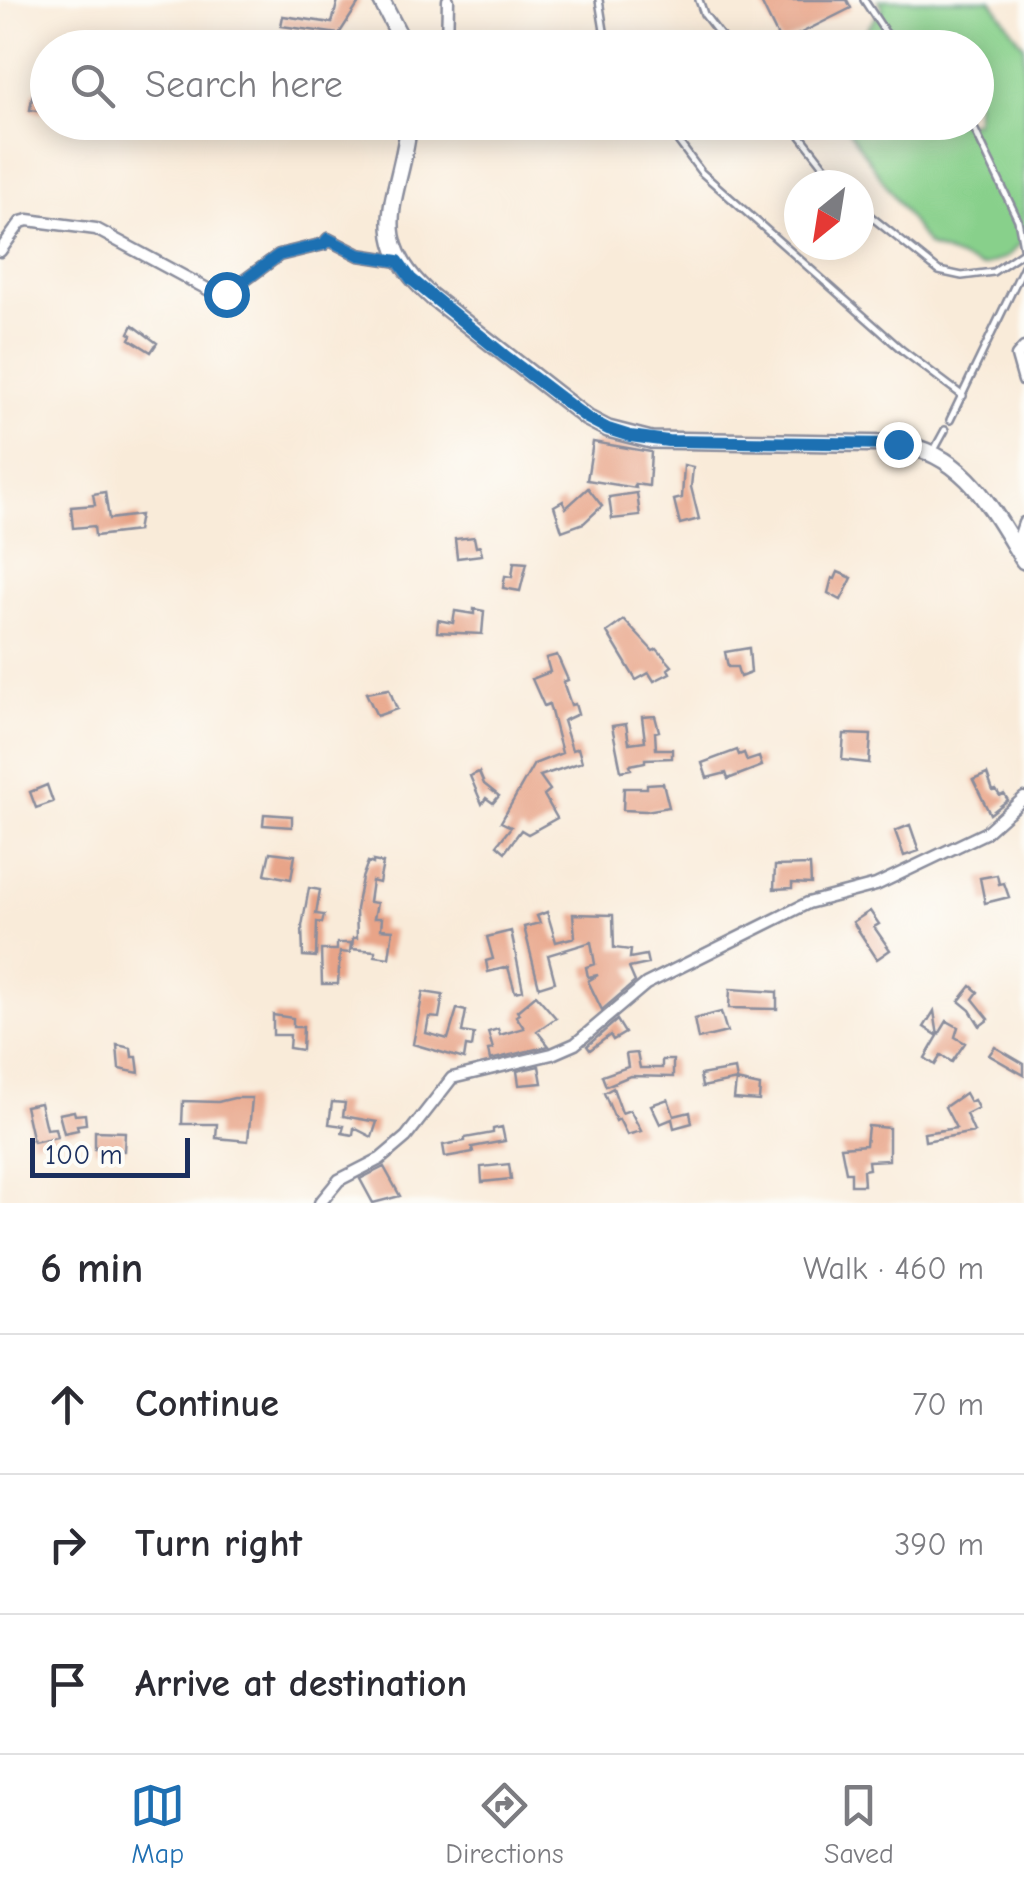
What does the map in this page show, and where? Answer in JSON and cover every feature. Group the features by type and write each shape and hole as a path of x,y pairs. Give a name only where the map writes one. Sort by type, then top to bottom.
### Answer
{"main road":[{"path":"382,0 397,30"},
{"path":"405,140 392,206 391,238 398,261 411,279 587,418 608,429 651,440 898,444 933,452 963,474 1020,554"}],"street":[{"path":"448,0 448,30"},
{"path":"0,251 21,222 28,220 96,228 211,291 226,294 279,255 324,244 328,239 359,255 398,261"},
{"path":"1024,348 1017,356 1024,381"},
{"path":"1020,554 1024,523"},
{"path":"320,1203 339,1180 380,1159 406,1137 452,1078 552,1054 574,1044 646,984 808,903 876,884 984,834 1021,805"}],"lane":[{"path":"599,0 604,30"},
{"path":"699,0 716,30"},
{"path":"864,0 884,30"},
{"path":"677,140 700,172 902,350 962,396"},
{"path":"804,140 828,170"},
{"path":"874,218 939,272 962,276 993,272 1024,252 1018,220 980,140"},
{"path":"950,420 1024,266"},
{"path":"933,452 945,430"}],"green space":[{"path":"878,0 991,0 1024,46 1024,240 1007,257 982,267 928,246 855,140 994,140 994,30 866,30 883,8"}],"building":[{"path":"338,0 361,0 342,30 281,26 283,16 332,23"},
{"path":"760,0 847,0 851,8 807,30 775,30"},
{"path":"133,325 157,343 151,352 130,339"},
{"path":"593,442 651,452 649,486 635,484 636,488 587,480"},
{"path":"684,465 693,467 691,487 699,519 680,524 674,500 682,498"},
{"path":"588,488 602,506 584,523 562,531 554,506 563,501 566,508"},
{"path":"105,492 109,519 140,515 137,531 95,536 94,526 73,528 71,507 95,505 93,494"},
{"path":"637,493 640,516 612,519 609,497"},
{"path":"474,537 482,555 457,558 455,539"},
{"path":"514,562 527,563 520,591 503,588 505,576 512,577"},
{"path":"838,572 852,578 841,600 828,593"},
{"path":"474,609 484,611 482,634 437,632 438,620 453,623 455,611 474,614"},
{"path":"624,620 672,666 668,669 670,673 654,681 649,673 636,680 607,632"},
{"path":"749,648 751,673 740,677 737,667 728,667 725,652"},
{"path":"557,655 568,680 563,682 571,705 575,704 578,714 563,721 572,750 578,748 582,762 540,776 550,790 544,795 557,818 528,834 521,830 505,852 497,845 511,827 501,822 534,764 562,753 549,704 544,706 532,679 550,672 546,658"},
{"path":"389,689 397,709 377,716 366,693"},
{"path":"655,716 659,731 655,732 656,749 672,749 672,758 645,759 621,771 612,726 626,724 629,743 645,741 642,717"},
{"path":"844,734 871,735 869,763 842,760"},
{"path":"737,750 739,755 744,753 747,761 759,757 762,766 728,779 726,773 707,778 702,763"},
{"path":"479,772 484,784 499,796 493,803 486,798 482,804 470,776"},
{"path":"987,774 993,791 1004,794 1008,800 990,814 973,780"},
{"path":"663,783 669,807 623,810 624,788"},
{"path":"47,785 53,802 36,808 30,792"},
{"path":"264,814 292,816 292,827 263,825"},
{"path":"910,825 919,851 904,856 895,831"},
{"path":"270,852 295,855 291,879 265,874"},
{"path":"368,862 383,863 379,883 372,881 369,902 377,903 374,918 382,918 381,929 393,930 389,958 375,956 375,951 352,949 353,938 357,938 356,909 362,878"},
{"path":"810,865 811,884 792,883 792,888 774,889 775,866"},
{"path":"997,875 1009,897 985,903 980,878"},
{"path":"309,888 320,890 316,914 324,915 322,923 317,922 316,957 303,956 302,926"},
{"path":"870,911 879,924 874,927 890,950 877,959 853,922"},
{"path":"547,912 556,942 575,937 573,914 613,915 614,948 631,950 630,958 646,955 648,964 629,968 635,982 602,1010 588,981 598,975 588,977 586,967 595,964 591,942 548,955 555,982 539,987 524,927 540,923 537,916"},
{"path":"511,931 523,990 515,992 508,967 488,972 486,961 493,959 487,937"},
{"path":"337,943 351,943 350,953 340,952 338,984 322,984 321,950 337,950"},
{"path":"971,986 978,992 973,999 989,1019 980,1026 959,1001"},
{"path":"730,989 777,992 777,1009 729,1008"},
{"path":"423,992 443,995 439,1018 429,1017 426,1033 448,1039 457,1009 466,1011 462,1032 474,1034 464,1059 413,1044"},
{"path":"536,995 556,1018 537,1031 549,1046 490,1060 488,1050 493,1049 488,1032 498,1029 500,1035 524,1028 517,1011"},
{"path":"934,1011 938,1036 924,1027"},
{"path":"721,1012 727,1032 698,1039 694,1019"},
{"path":"273,1015 293,1018 293,1027 303,1027 302,1050 289,1048 290,1035 273,1035"},
{"path":"617,1020 625,1033 613,1040 610,1035 590,1050 587,1046"},
{"path":"947,1021 958,1027 955,1037 965,1043 952,1062 941,1055 935,1065 925,1058"},
{"path":"117,1045 131,1048 139,1073 119,1069"},
{"path":"995,1047 1024,1064 1024,1075 989,1055"},
{"path":"637,1053 640,1068 662,1068 662,1060 673,1060 673,1077 630,1076 606,1086 602,1076 628,1067 626,1054"},
{"path":"539,1066 542,1083 519,1085 517,1071"},
{"path":"735,1069 737,1080 702,1087 700,1075"},
{"path":"736,1081 760,1086 759,1101 734,1099"},
{"path":"613,1088 622,1113 630,1110 641,1131 627,1135 619,1119 616,1121 604,1093"},
{"path":"965,1093 978,1108 966,1114 974,1132 925,1141 924,1133 956,1128 945,1107"},
{"path":"252,1098 248,1141 216,1138 217,1124 182,1124 183,1101 218,1102"},
{"path":"668,1099 674,1116 690,1112 692,1123 674,1128 672,1119 660,1124 651,1105"},
{"path":"332,1102 345,1103 343,1116 377,1122 372,1137 354,1128 353,1135 342,1133 344,1126 329,1124"},
{"path":"40,1103 46,1129 55,1128 57,1137 33,1142 25,1106"},
{"path":"74,1111 75,1115 85,1114 86,1124 64,1133 59,1114"},
{"path":"868,1126 889,1128 889,1160 868,1161 869,1169 863,1170 864,1185 851,1185 851,1172 846,1172 841,1147 866,1145"},
{"path":"502,1127 505,1141 445,1157 443,1145 493,1133 493,1129"},
{"path":"95,1131 125,1132 124,1151 95,1149"},
{"path":"509,1164 511,1179 482,1182 481,1167"},
{"path":"384,1167 400,1196 373,1203 360,1179"}],"route":[{"path":"226,294 279,255 324,244 328,239 359,255 398,261 411,279 504,355 587,418 608,429 668,441 898,444"}]}
